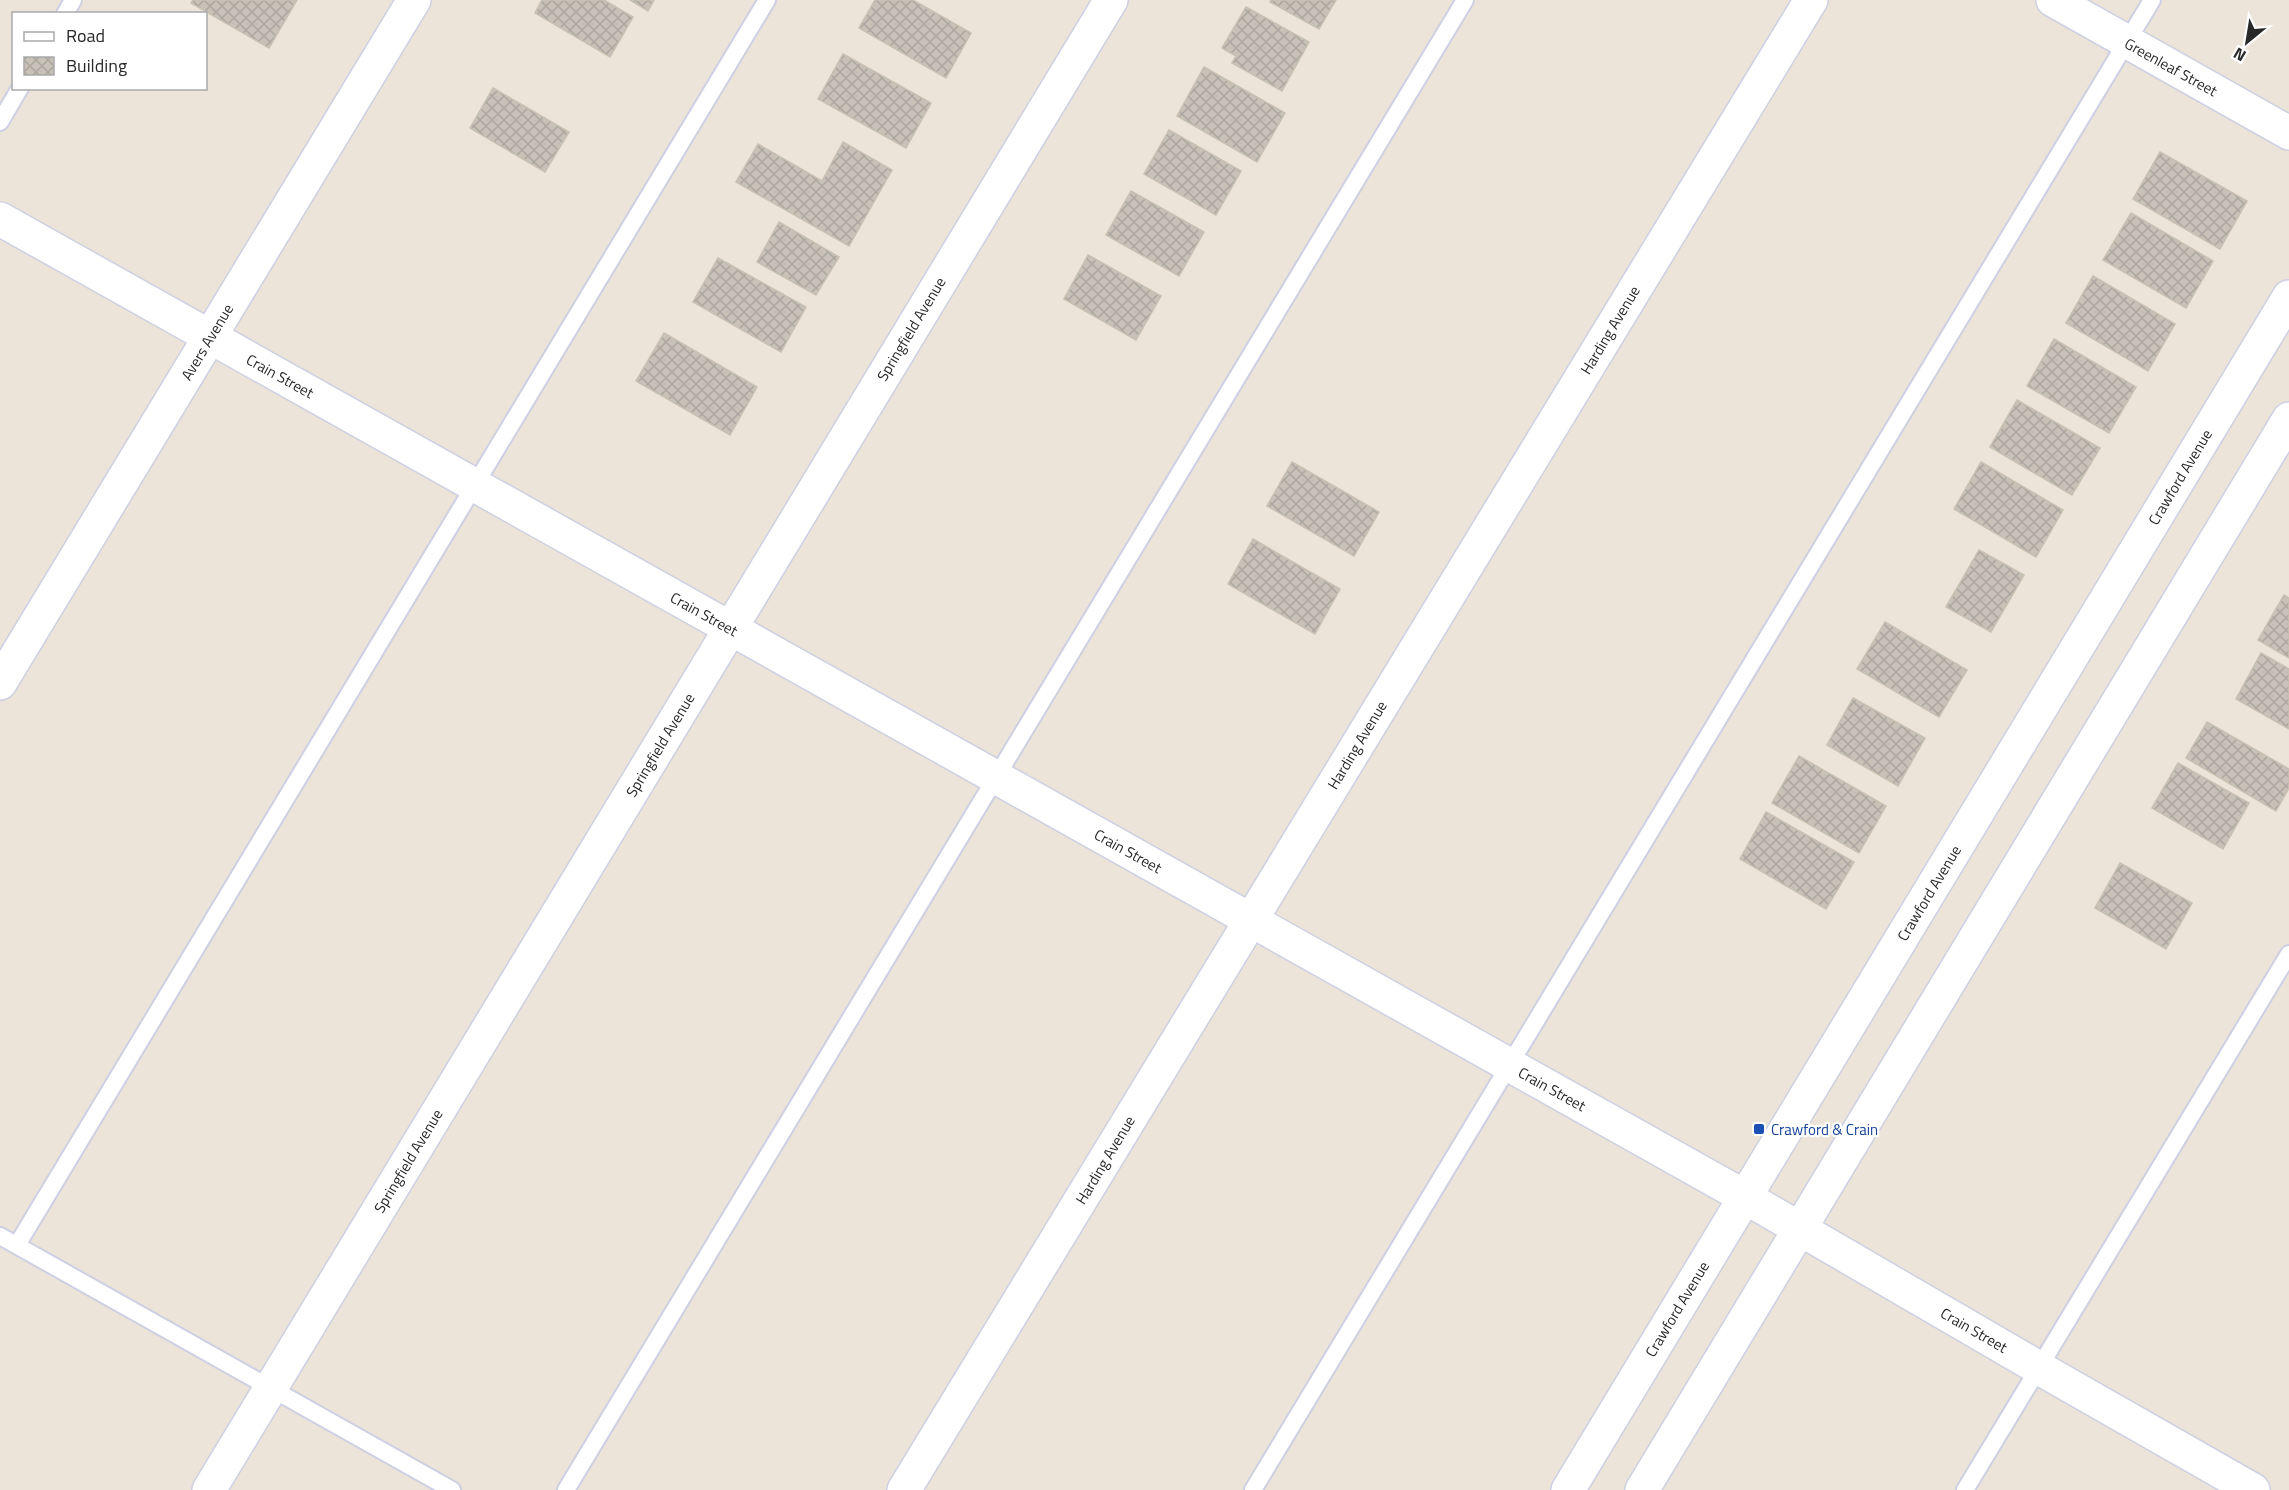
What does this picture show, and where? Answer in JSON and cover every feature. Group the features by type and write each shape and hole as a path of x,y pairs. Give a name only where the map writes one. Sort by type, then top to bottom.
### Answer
{"street":[{"name":"Avers Avenue","path":"0,683 414,0"},
{"name":"Springfield Avenue","path":"209,1490 1111,0"},
{"name":"Harding Avenue","path":"904,1490 1811,0"},
{"name":"Greenleaf Street","path":"2053,0 2289,133"},
{"name":"Crain Street","path":"0,219 1745,1197 2253,1490"},
{"name":"Crawford Avenue","path":"1568,1490 2289,297"},
{"path":"1642,1490 2289,419"}],"lane":[{"path":"17,1245 767,0"},
{"path":"566,1490 1465,0"},
{"path":"1253,1490 2152,0"},
{"path":"0,122 19,90"},
{"path":"1965,1490 2289,954"},
{"path":"0,1236 452,1490"}],"building":[{"path":"193,0 297,0 269,48 191,3"},
{"path":"542,0 604,0 633,17 610,57 535,13"},
{"path":"630,0 654,0 648,11"},
{"path":"875,0 913,0 971,33 946,78 859,28"},
{"path":"1271,0 1336,0 1319,29 1270,2"},
{"path":"1246,7 1309,42 1282,91 1232,63 1236,56 1222,48"},
{"path":"843,54 931,103 906,148 818,99"},
{"path":"1204,67 1285,113 1257,162 1177,116"},
{"path":"493,88 569,132 545,172 470,128"},
{"path":"1169,130 1241,171 1216,215 1144,174"},
{"path":"843,142 892,170 849,246 736,182 758,144 822,181"},
{"path":"2160,152 2247,201 2220,249 2133,199"},
{"path":"1131,191 1204,232 1179,276 1106,235"},
{"path":"2131,213 2213,261 2186,308 2103,260"},
{"path":"779,222 839,257 816,295 757,262"},
{"path":"1088,255 1161,296 1136,340 1064,299"},
{"path":"718,258 806,307 781,352 693,302"},
{"path":"2093,276 2175,324 2148,371 2066,323"},
{"path":"664,333 757,387 730,435 636,381"},
{"path":"2054,339 2136,387 2109,433 2027,386"},
{"path":"2017,400 2100,448 2072,495 1990,447"},
{"path":"1292,462 1379,512 1354,556 1267,506"},
{"path":"1981,462 2063,510 2036,557 1954,509"},
{"path":"1253,539 1340,589 1315,634 1228,584"},
{"path":"1979,550 2024,575 1991,632 1946,607"},
{"path":"2284,595 2289,598 2289,658 2258,640"},
{"path":"1885,622 1967,670 1939,717 1857,669"},
{"path":"2261,653 2289,669 2289,729 2236,699"},
{"path":"1853,698 1925,738 1898,786 1827,745"},
{"path":"2207,722 2289,769 2289,788 2276,811 2186,758"},
{"path":"1799,756 1886,806 1859,853 1772,803"},
{"path":"2178,763 2249,803 2223,849 2152,808"},
{"path":"1766,812 1854,862 1826,909 1740,859"},
{"path":"2120,863 2192,903 2166,949 2095,908"}],"place":[{"name":"Crawford & Crain","path":"1759,1129"}]}
